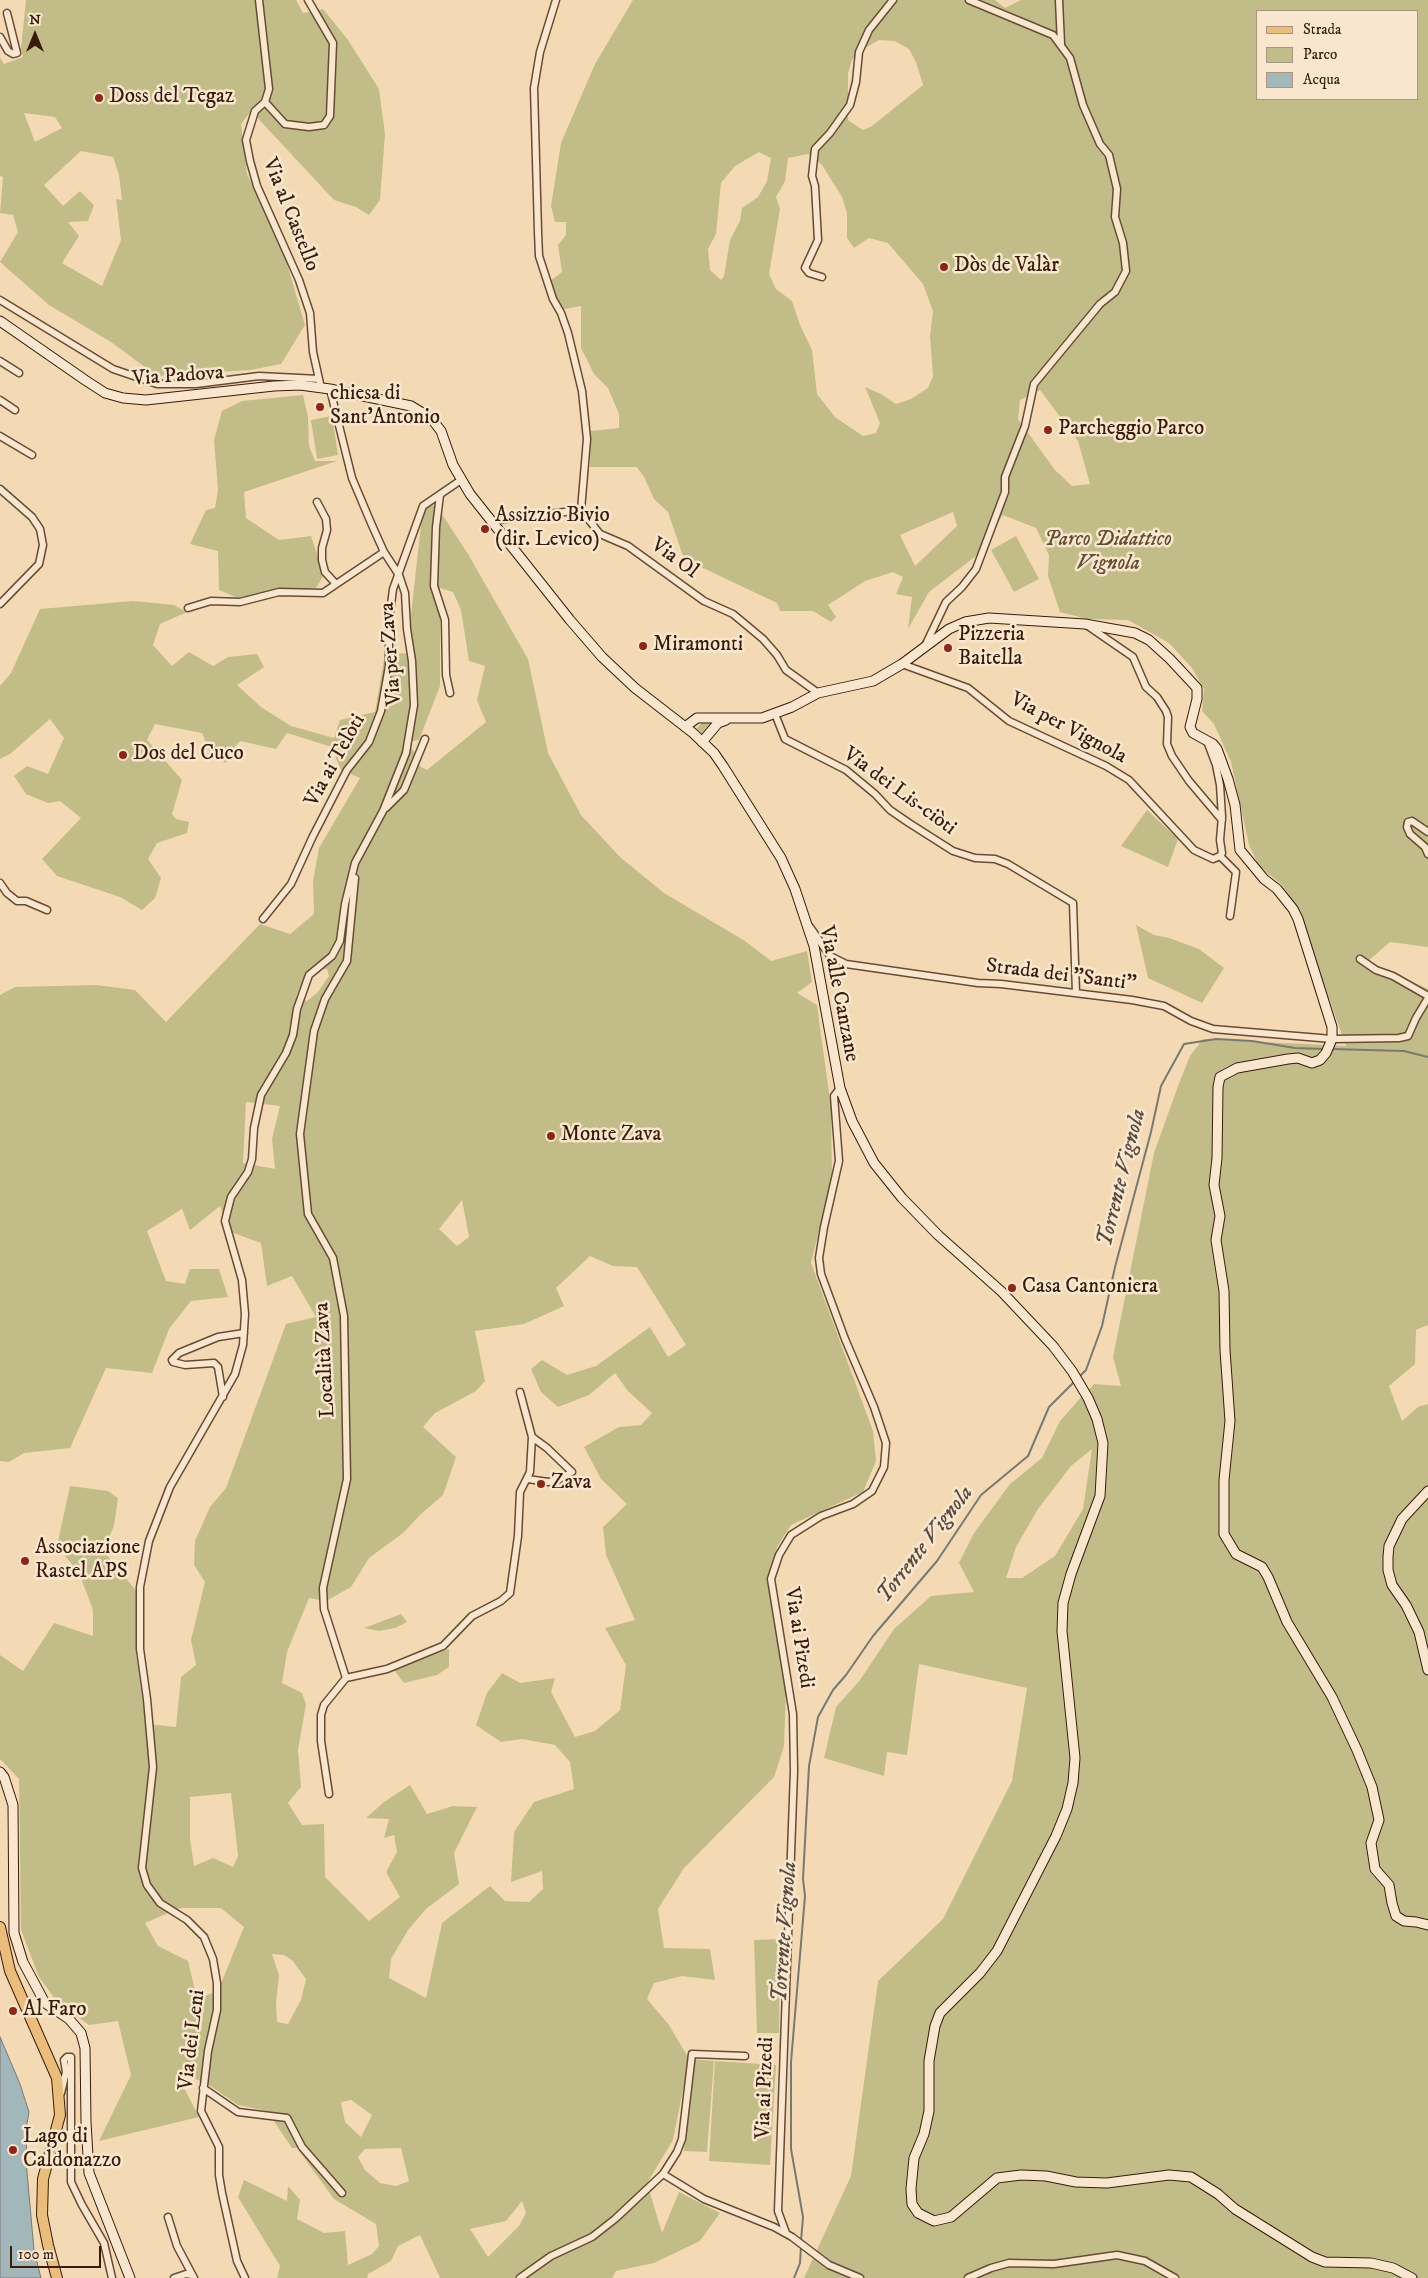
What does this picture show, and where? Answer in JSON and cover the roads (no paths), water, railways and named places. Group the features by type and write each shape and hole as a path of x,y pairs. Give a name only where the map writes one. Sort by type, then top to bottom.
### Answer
{"main road":[{"name":"Via Padova","path":"0,321 105,393 123,398 146,400 274,386 323,385 411,406 432,418 441,432 453,465 461,480"},
{"name":"Via alle Canzane","path":"461,480 491,521 602,657 636,688 702,742 714,753 723,766 781,858 805,917 814,946 840,1088 852,1121 874,1163 902,1198 938,1234 1002,1292 1053,1346 1072,1371 1098,1419 1103,1443 1100,1496 1070,1574 1063,1603 1062,1631 1075,1758 1073,1783 1067,1809 1056,1836 997,1951 980,1973 940,2013 935,2026 929,2062 929,2111 924,2134 914,2158 911,2189 912,2204 918,2212 934,2221 951,2217 997,2178 1022,2175 1046,2176 1076,2182 1108,2183 1169,2175 1191,2177 1218,2194 1235,2209 1312,2258 1325,2262 1371,2263 1392,2268 1412,2278"},
{"path":"685,727 697,718 754,719 775,714 818,693 873,681 902,664 949,628 965,622 990,618 1085,624 1135,633 1149,640 1197,688 1197,700 1190,727 1193,733 1207,740 1217,749 1235,806 1240,850 1264,879 1277,889 1298,918 1332,1027 1332,1041 1320,1060 1312,1063 1298,1058 1237,1068 1220,1077 1218,1086 1217,1158 1214,1186 1220,1216 1216,1240 1224,1291 1225,1350 1230,1421 1224,1480 1224,1534 1236,1554 1262,1567 1287,1622 1332,1697 1357,1750 1372,1787 1379,1820 1371,1843 1375,1869 1389,1885 1396,1916 1404,1921 1428,1925"},
{"path":"702,742 718,723 728,718"},
{"path":"1428,1492 1402,1519 1389,1546 1388,1557 1388,1570 1392,1585 1406,1604 1419,1632 1428,1670"},
{"path":"0,1772 4,1777 13,1805 14,1933 23,1962 45,2004 69,2019 81,2033 85,2048 86,2130 89,2172 130,2278"},
{"path":"0,1927 10,1971 58,2078 60,2096 57,2132 43,2179 42,2215 57,2278"}],"street":[{"name":"Via al Castello","path":"259,0 269,89 265,102 254,111 246,140 250,161 257,186 299,280 310,313 313,352 352,478 384,552 399,575"},
{"path":"265,102 284,124 309,127 324,125 330,116 329,88 333,43 308,0"},
{"path":"491,521 582,510 587,438 582,391 568,333 561,313 553,299 539,256 534,88 540,52 556,0"},
{"path":"822,277 809,273 805,268 818,240 815,186 812,176 815,150 850,105 856,82 859,52 869,30 893,0"},
{"path":"925,647 946,602 962,587 976,569 1005,492 1005,477 1025,426 1034,384 1100,304 1115,292 1126,271 1123,243 1115,217 1118,189 1108,156 1100,144 1083,105 1070,58 1054,35 970,0"},
{"path":"1058,0 1061,45"},
{"path":"0,37 8,51 13,54 18,53 7,13"},
{"path":"0,300 113,369 157,384 196,384 260,376 323,385"},
{"path":"0,361 19,373"},
{"path":"0,400 15,410"},
{"path":"0,436 32,455"},
{"name":"Via ai Telòti","path":"263,919 291,884 347,770 369,742 381,712 389,666 393,589 423,506 461,480"},
{"path":"0,489 32,516 40,529 43,544 39,564 0,604"},
{"path":"440,495 436,527 434,586 444,620 446,675 450,693"},
{"path":"317,502 326,519 328,530 322,548 322,560 326,572 336,584"},
{"name":"Via Ol","path":"582,510 600,534 628,546 704,601 733,614 763,639 777,654 786,670 818,693"},
{"path":"188,608 211,601 240,602 279,592 323,593 384,552"},
{"name":"Via per Zava","path":"244,1332 245,1314 242,1280 225,1221 231,1197 248,1172 252,1159 254,1128 261,1095 286,1053 293,1035 296,1009 310,975 332,956 340,941 345,904 355,863 383,811 406,753 414,705 412,661 406,629 405,593 399,575"},
{"path":"1085,624 1133,657 1146,687 1157,697 1166,710 1168,718 1167,744 1172,756 1189,781 1222,820"},
{"name":"Via per Vignola","path":"902,664 968,688 1009,721 1042,738 1078,752 1122,775 1140,791 1194,850 1213,859 1220,856"},
{"name":"Via dei Lis-ciòti","path":"775,714 785,739 846,770 875,794 890,810 953,851 975,858 994,859 1008,864 1073,903 1076,993"},
{"path":"383,811 404,790 425,738"},
{"path":"1207,740 1216,765 1222,820 1220,840 1222,853 1220,856 1236,872 1230,916"},
{"path":"1428,832 1412,821 1408,822 1407,827 1410,834 1425,847 1428,854"},
{"name":"Località Zava","path":"346,1678 324,1609 323,1588 347,1479 344,1316 333,1258 308,1214 300,1134 314,1031 326,999 347,961 356,880 354,870"},
{"path":"0,883 6,893 17,901 26,901 47,910"},
{"name":"Strada dei \"Santi\"","path":"805,917 830,956 846,964 978,983 1076,993 1164,1006 1213,1029 1332,1041 1408,1036 1428,997"},
{"path":"1360,959 1376,970 1393,976 1428,997"},
{"name":"Via ai Pizedi","path":"789,2235 778,2211 794,1771 793,1714 772,1579 779,1554 791,1535 821,1516 853,1504 872,1491 884,1467 886,1443 874,1407 821,1274 820,1258 824,1227 839,1161 834,1096 840,1088"},
{"path":"223,1397 218,1367 214,1363 184,1365 172,1360 179,1353 210,1340 244,1332"},
{"name":"Via dei Leni","path":"244,1332 235,1374 170,1487 149,1541 140,1587 140,1649 153,1767 142,1856 147,1885 160,1903 187,1920 204,1937 213,1960 217,1983 216,2010 201,2111 219,2147 219,2175 222,2193 237,2261 245,2278"},
{"path":"328,1794 321,1741 321,1715 324,1705 346,1678 387,1669 443,1646 472,1616 501,1601 510,1593 518,1536 520,1492 528,1479 532,1437 520,1392"},
{"path":"528,1479 548,1482 558,1480 572,1472 548,1448 532,1437"},
{"path":"520,2278 551,2256 592,2237 615,2219 663,2174 677,2152 682,2139 691,2055 694,2053 745,2056"},
{"path":"60,2096 66,2072 64,2060 67,2057 71,2057 71,2182 104,2243 112,2278"},
{"path":"203,2088 238,2112 287,2118 302,2148 342,2193"},
{"path":"663,2174 704,2199 789,2235 829,2266 860,2278"},
{"path":"168,2217 177,2246 193,2276"},
{"path":"968,2278 1009,2263 1054,2264 1117,2255 1145,2260 1175,2278"},
{"path":"174,2278 186,2274 193,2276"}],"water":[{"name":"Lago di Caldonazzo","path":"0,2037 20,2084 29,2112 26,2129 27,2172 34,2250 41,2278 0,2278"}],"waterway":[{"name":"Torrente Vignola","path":"1079,1377 1086,1370 1102,1326 1161,1086 1184,1044 1216,1039 1252,1041 1295,1048 1324,1049"},
{"name":"Torrente Vignola","path":"1331,1049 1404,1051 1428,1057"},
{"name":"Torrente Vignola","path":"801,2241 803,2217 791,2149 791,2062 805,1896 803,1879 809,1766 818,1717 833,1690 846,1675 873,1636 937,1561 981,1495 1028,1456 1049,1407 1074,1382"},
{"name":"Torrente Vignola","path":"794,2278 800,2263 801,2246"}],"place":[{"name":"Doss del Tegaz","path":"99,98"},
{"name":"Dòs de Valàr","path":"944,267"},
{"name":"chiesa di Sant'Antonio","path":"320,407"},
{"name":"Parcheggio Parco","path":"1048,430"},
{"name":"Assizzio Bivio (dir. Levico)","path":"485,529"},
{"name":"Miramonti","path":"643,646"},
{"name":"Pizzeria Baitella","path":"948,648"},
{"name":"Dos del Cuco","path":"123,755"},
{"name":"Monte Zava","path":"551,1136"},
{"name":"Casa Cantoniera","path":"1012,1288"},
{"name":"Zava","path":"541,1484"},
{"name":"Associazione Rastel APS","path":"25,1561"},
{"name":"Al Faro","path":"13,2011"},
{"name":"Lago di Caldonazzo","path":"13,2150"}],"park label":[{"name":"Parco Didattico Vignola","path":"1108,553"}]}
